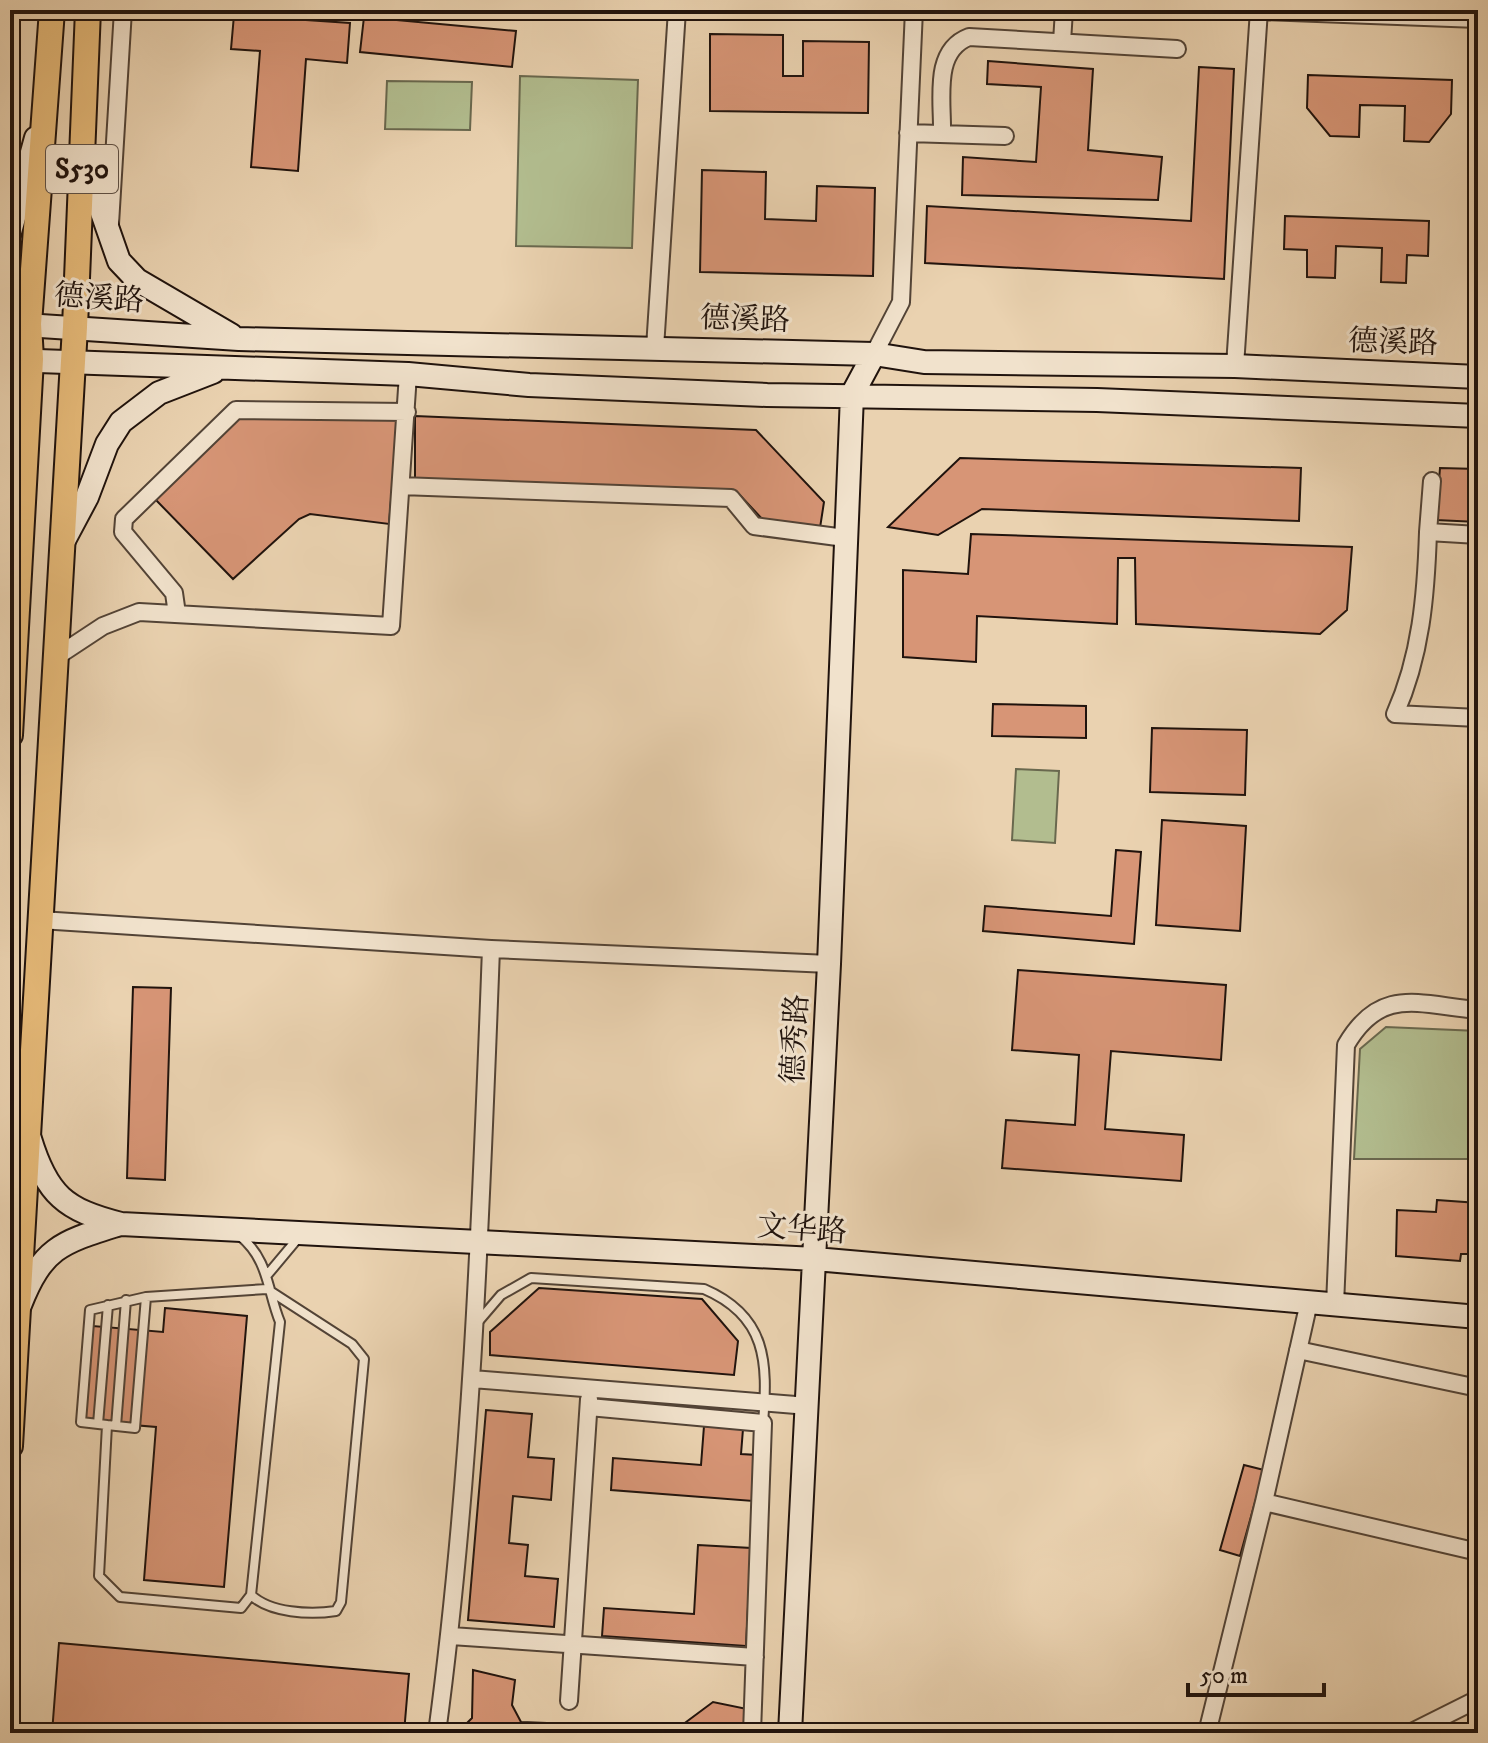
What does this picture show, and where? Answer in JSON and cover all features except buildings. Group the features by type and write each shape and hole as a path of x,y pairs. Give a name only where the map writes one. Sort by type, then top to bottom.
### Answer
{"main road":[{"name":"S530","path":"19,324 47,99 52,10"},
{"name":"S530","path":"10,1446 75,327 88,10"},
{"path":"10,232 47,99"},
{"path":"82,154 119,261 137,280 239,339"},
{"path":"10,735 15,552 22,502 19,324"},
{"name":"德溪路","path":"19,324 239,339 874,354 924,362 1235,366 1478,377"},
{"name":"德秀路","path":"790,1733 829,964 852,395 874,354"},
{"name":"德溪路","path":"20,359 408,374 529,385 1332,408 1478,416"},
{"path":"60,548 87,497 107,444 121,422 178,384 239,367"},
{"path":"10,472 22,502"},
{"path":"28,1136 38,1165 54,1193 80,1212 121,1224"},
{"path":"18,1311 28,1284 44,1257 56,1247 121,1224"},
{"name":"文华路","path":"121,1224 815,1259 1478,1317"}],"street":[{"path":"109,237 123,10"},
{"path":"655,348 677,10"},
{"path":"874,354 901,302 914,10"},
{"path":"1062,42 1064,10"},
{"path":"1234,10 1478,19"},
{"path":"1235,366 1259,10"},
{"path":"942,134 944,61 949,49 960,40 969,37 1177,49"},
{"path":"908,133 1005,136"},
{"path":"56,657 103,626 139,612 391,626 408,374"},
{"path":"177,614 174,593 123,532 124,519 236,410 407,412"},
{"path":"1432,481 1424,616 1414,661 1395,714 1478,718"},
{"path":"401,486 731,498 754,526 845,538"},
{"path":"1428,532 1478,535"},
{"path":"40,920 491,949 829,964"},
{"path":"437,1733 451,1636 472,1379 491,949"},
{"path":"1335,1305 1346,1045 1364,1019 1391,1003 1478,1010"},
{"path":"1207,1733 1309,1302"},
{"path":"1298,1350 1478,1388"},
{"path":"472,1379 808,1406"},
{"path":"569,1701 589,1388"},
{"path":"589,1407 763,1423 752,1733"},
{"path":"1264,1502 1478,1552"},
{"path":"451,1636 755,1657"},
{"path":"1410,1733 1478,1699"}],"lane":[{"path":"108,1305 107,1425 99,1576 120,1597 241,1608 251,1595 280,1322 267,1289 268,1274 259,1255 234,1230"},
{"path":"268,1274 302,1234"},
{"path":"475,1326 501,1295 531,1278 704,1289 730,1300 760,1342 767,1376 763,1423"},
{"path":"146,1297 135,1428 81,1422 90,1310 126,1300 146,1297 267,1289 352,1344 364,1359 341,1602 336,1611 323,1613 261,1604 251,1595"},
{"path":"107,1425 126,1300"}],"green space":[{"path":"520,76 638,80 632,248 516,246"},
{"path":"387,81 472,82 470,130 385,129"},
{"path":"1016,769 1059,771 1055,843 1012,840"},
{"path":"1386,1027 1478,1031 1478,1159 1354,1159 1360,1049"}]}
